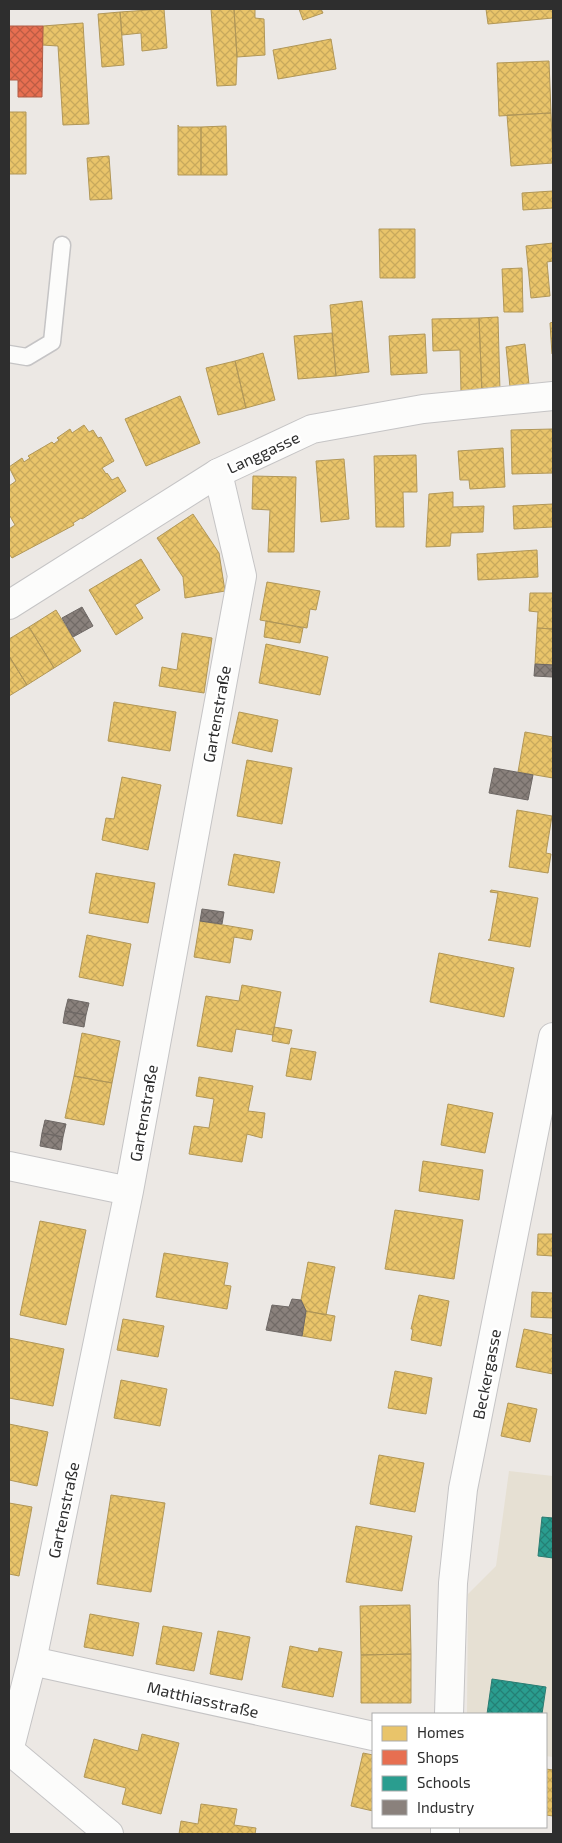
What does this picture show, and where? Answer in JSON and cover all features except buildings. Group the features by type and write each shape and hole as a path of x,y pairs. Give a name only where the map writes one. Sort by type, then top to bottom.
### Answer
{"street":[{"name":"Langgasse","path":"9,605 218,473 312,429 423,409 553,396"},
{"name":"Gartenstraße","path":"9,1750 32,1661 129,1191 242,576 218,473"},
{"name":"Beckergasse","path":"448,1713 453,1583 463,1489 553,1037"},
{"path":"9,1166 129,1191"},
{"name":"Matthiasstraße","path":"32,1661 372,1736"},
{"path":"9,1750 109,1834"}],"lane":[{"path":"9,354 27,357 52,342 62,245"}],"shaded area":[{"path":"509,1471 553,1476 553,1757 547,1756 547,1713 467,1713 468,1594 496,1566"}]}
